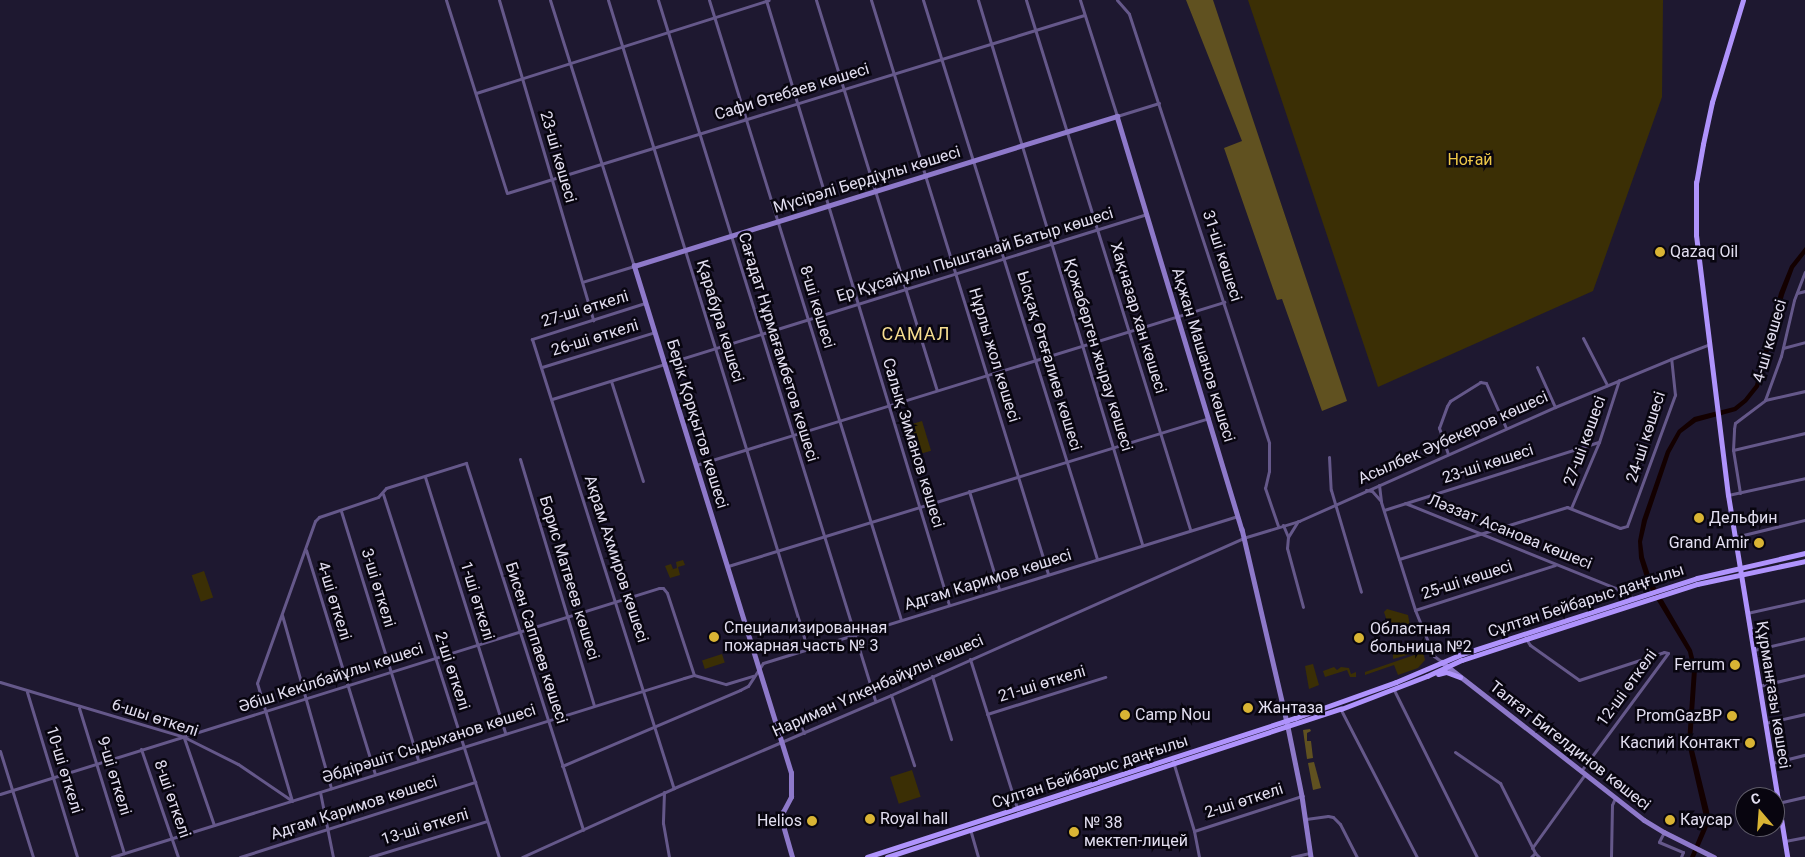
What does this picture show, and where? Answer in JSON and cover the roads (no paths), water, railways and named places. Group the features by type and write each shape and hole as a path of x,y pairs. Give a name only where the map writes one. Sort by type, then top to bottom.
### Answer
{"main road":[{"path":"1740,567 1734,538 1708,345 1696,235 1696,182 1712,102 1744,0"},
{"name":"Сұлтан Бейбарыс даңғылы","path":"1287,724 1462,654 1634,598 1740,567 1805,552"},
{"path":"1738,558 1747,566"},
{"path":"1729,570 1735,565 1738,558"},
{"name":"Сұлтан Бейбарыс даңғылы","path":"887,857 1224,744 1341,709 1394,690 1447,667 1526,639 1697,584 1805,561"},
{"name":"Құрманғазы көшесі","path":"1740,567 1775,787"},
{"path":"1743,586 1744,578 1751,573"},
{"path":"1729,578 1738,580 1743,586"},
{"path":"1427,676 1446,672 1460,677"},
{"name":"Сұлтан Бейбарыс даңғылы","path":"867,857 1017,808 1172,761"},
{"name":"Құрманғазы көшесі","path":"1783,837 1786,857"}],"street":[{"path":"446,0 476,93 767,0"},
{"name":"23-шi көшесi","path":"499,0 593,320"},
{"name":"Берік Қорқытов көшесі","path":"550,0 782,741 791,773 792,788 791,797 783,812 782,822 792,857"},
{"name":"Қарабура көшесі","path":"608,0 808,650"},
{"name":"Сағадат Нұрмағамбетов көшесі","path":"658,0 824,535 853,635 875,700"},
{"name":"8-шi көшесi","path":"709,0 901,620"},
{"name":"Салық Зиманов көшесі","path":"767,0 949,605"},
{"path":"816,0 937,390"},
{"name":"Нұрлы жол көшесі","path":"871,0 1048,574"},
{"name":"Ысқақ Өтеғалиев көшесі","path":"923,0 1097,558"},
{"name":"Қожаберген жырау көшесі","path":"978,0 1142,544"},
{"name":"Хақназар хан көшесі","path":"1026,0 1190,529"},
{"name":"Ақжан Машанов көшесі","path":"1080,0 1147,214 1244,538 1287,724 1302,796 1311,855"},
{"name":"31-ші көшесі","path":"1117,0 1129,14 1269,443 1269,471 1265,488 1288,538"},
{"name":"Сафи Өтебаев көшесі","path":"476,93 507,193 1084,15"},
{"name":"Мүсірәлі Бердіұлы көшесі","path":"582,282 1066,130 1159,103"},
{"name":"Ер Құсайұлы Пыштанай Батыр көшесі","path":"552,399 716,350 1147,214"},
{"name":"4-ші көшесі","path":"1740,493 1733,450 1735,424 1765,400 1783,348 1796,293 1805,272"},
{"path":"1796,293 1805,291"},
{"path":"696,465 1224,302"},
{"name":"27-ші өткелі","path":"532,338 646,303"},
{"name":"26-ші өткелі","path":"542,367 655,332"},
{"name":"Акрам Ахмиров көшесі","path":"532,338 644,690 652,726 674,788"},
{"path":"1583,338 1607,385"},
{"path":"1783,348 1805,342"},
{"path":"1671,359 1708,345"},
{"name":"Асылбек Әубекеров көшесі","path":"1244,538 1299,521 1506,428 1671,359"},
{"name":"24-ші көшесі","path":"1571,508 1624,527 1630,522 1675,396 1671,359"},
{"path":"1537,367 1555,407"},
{"name":"27-ші көшесі","path":"1571,508 1599,442 1619,380"},
{"path":"611,381 643,481"},
{"path":"1448,454 1439,428 1447,406 1480,382 1486,383 1506,428"},
{"path":"1765,400 1805,391"},
{"path":"728,566 1208,418"},
{"path":"1733,450 1805,433"},
{"name":"23-ші көшесі","path":"1384,510 1599,442"},
{"path":"1328,457 1331,490 1362,592"},
{"name":"Борис Матвеев көшесі","path":"520,459 594,704"},
{"name":"Бисен Саппаев көшесі","path":"425,477 466,463 583,830"},
{"path":"292,801 264,712 257,683 315,521 319,517 378,497 386,488 425,477"},
{"name":"1-ші өткелі","path":"425,477 504,733"},
{"path":"1728,495 1805,478"},
{"path":"1378,485 1381,502 1415,610 1434,656 1442,662"},
{"path":"1366,490 1372,491 1381,502"},
{"path":"968,491 999,589"},
{"name":"2-ші өткелі","path":"383,493 499,857"},
{"name":"Ләззат Асанова көшесі","path":"1405,503 1620,590 1634,598"},
{"path":"1400,559 1567,507 1571,508"},
{"name":"3-ші өткелі","path":"341,510 418,760"},
{"name":"Адгам Каримов көшесі","path":"562,766 748,686 764,663 1190,529 1238,516"},
{"path":"1734,538 1805,520"},
{"path":"1299,521 1288,538 1287,548 1303,607"},
{"name":"Нариман Үлкенбайұлы көшесі","path":"522,857 664,792 804,733 875,700 891,695 1244,538"},
{"name":"4-ші өткелі","path":"306,549 375,774"},
{"name":"25-ші көшесі","path":"1415,610 1556,565"},
{"name":"Әбіш Кекілбайұлы көшесі","path":"0,794 659,588 663,588 667,593 694,675"},
{"path":"1747,613 1805,600"},
{"path":"282,614 331,788"},
{"path":"1753,650 1805,638"},
{"name":"12-ші өткелі","path":"1526,639 1530,645 1579,680 1664,652 1668,653 1583,772"},
{"name":"21-ші өткелі","path":"970,659 1017,808"},
{"name":"Талғат Бигелдинов көшесі","path":"1442,662 1615,798 1664,832 1713,856"},
{"path":"694,675 720,684 754,676"},
{"name":"Әбдірәшіт Сыдыханов көшесі","path":"112,857 594,704 694,675"},
{"path":"1759,686 1805,675"},
{"path":"932,676 951,739"},
{"name":"21-ші өткелі","path":"987,714 1105,677"},
{"name":"6-шы өткелі","path":"0,682 184,737 238,764 292,801"},
{"path":"1394,690 1477,857"},
{"name":"10-ші өткелі","path":"27,691 77,857"},
{"path":"891,695 914,765"},
{"name":"9-ші өткелі","path":"79,707 124,853"},
{"path":"804,733 799,717 821,707"},
{"path":"1341,709 1417,857"},
{"path":"1765,723 1805,714"},
{"path":"184,737 214,825"},
{"name":"8-ші өткелі","path":"141,749 178,857"},
{"path":"0,751 33,857"},
{"path":"1455,752 1500,783 1534,853 1539,857"},
{"path":"1771,764 1805,755"},
{"path":"1172,761 1194,831 1199,857"},
{"path":"1532,848 1583,772"},
{"name":"Адгам Каримов көшесі","path":"240,857 475,782"},
{"path":"320,792 333,857"},
{"path":"664,792 663,823 669,857"},
{"name":"2-ші өткелі","path":"1194,831 1302,796"},
{"path":"1785,801 1805,797"},
{"path":"1610,857 1612,805 1615,798"},
{"path":"1306,819 1333,817 1340,824 1357,857"},
{"name":"13-ші өткелі","path":"370,857 487,821"},
{"path":"969,824 978,857"},
{"path":"1664,832 1659,842 1683,852 1681,857"},
{"path":"1784,841 1805,837"},
{"path":"1532,857 1534,853"},
{"path":"1292,857 1311,855"}],"place":[{"name":"Qazaq Oil","path":"1660,252"},
{"name":"Дельфин","path":"1699,518"},
{"name":"Grand Amir","path":"1759,543"},
{"name":"Специализированная пожарная часть № 3","path":"714,637"},
{"name":"Областная больница №2","path":"1359,638"},
{"name":"Ferrum","path":"1735,665"},
{"name":"Жантаза","path":"1248,708"},
{"name":"Camp Nou","path":"1125,715"},
{"name":"PromGazBP","path":"1732,716"},
{"name":"Каспий Контакт","path":"1750,743"},
{"name":"Royal hall","path":"870,819"},
{"name":"Каусар","path":"1670,820"},
{"name":"Helios","path":"812,821"},
{"name":"№ 38 мектеп-лицей","path":"1074,832"}],"district":[{"name":"САМАЛ","path":"916,334"}],"park label":[{"name":"Ноғай","path":"1470,160"}]}
